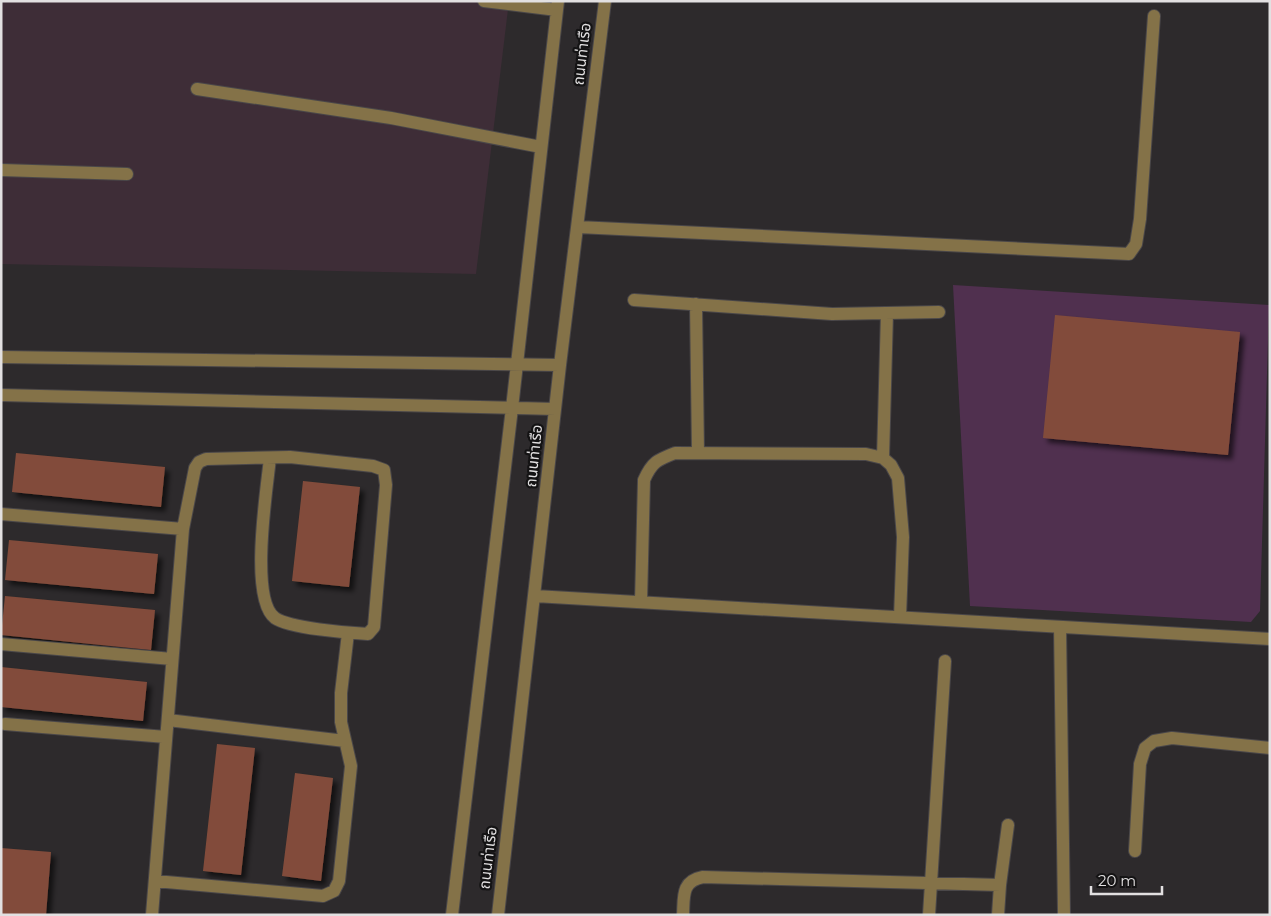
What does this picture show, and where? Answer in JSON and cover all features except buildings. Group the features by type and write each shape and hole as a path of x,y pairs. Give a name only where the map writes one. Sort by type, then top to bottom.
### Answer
{"street":[{"path":"484,1 557,6"},
{"name":"ถนนท่าเรือ","path":"498,915 560,365 605,1"},
{"name":"ถนนท่าเรือ","path":"452,915 557,6"},
{"path":"578,227 1130,254 1136,244 1140,219 1154,16"},
{"path":"197,89 391,118 541,147"},
{"path":"1,170 127,174"},
{"path":"634,300 832,314 939,312"},
{"path":"696,304 698,454"},
{"path":"883,458 886,312"},
{"path":"1,357 560,365"},
{"path":"1,395 555,409"},
{"path":"641,602 644,480 650,466 658,460 675,454 866,454 883,458 891,465 898,478 903,538 900,617"},
{"path":"152,915 183,529 195,468 199,462 206,460 290,457 372,466 384,470 386,485 374,626 368,634 287,624 273,617 265,606 260,564 270,458"},
{"path":"1,514 183,529"},
{"path":"535,596 1270,639"},
{"path":"1060,626 1064,915"},
{"path":"154,881 323,896 334,891 339,881 351,766 341,722 341,693 348,633"},
{"path":"1,644 172,659"},
{"path":"929,915 945,661"},
{"path":"168,720 345,741"},
{"path":"4,724 166,737"},
{"path":"1135,851 1140,764 1145,748 1154,740 1172,738 1270,748"},
{"path":"998,915 1008,825"},
{"path":"683,915 685,890 693,880 702,877 930,882 1000,886"}],"shaded area":[{"path":"1,1 509,1 476,274 1,264"},
{"path":"953,285 1269,305 1260,611 1251,622 970,606"}]}
